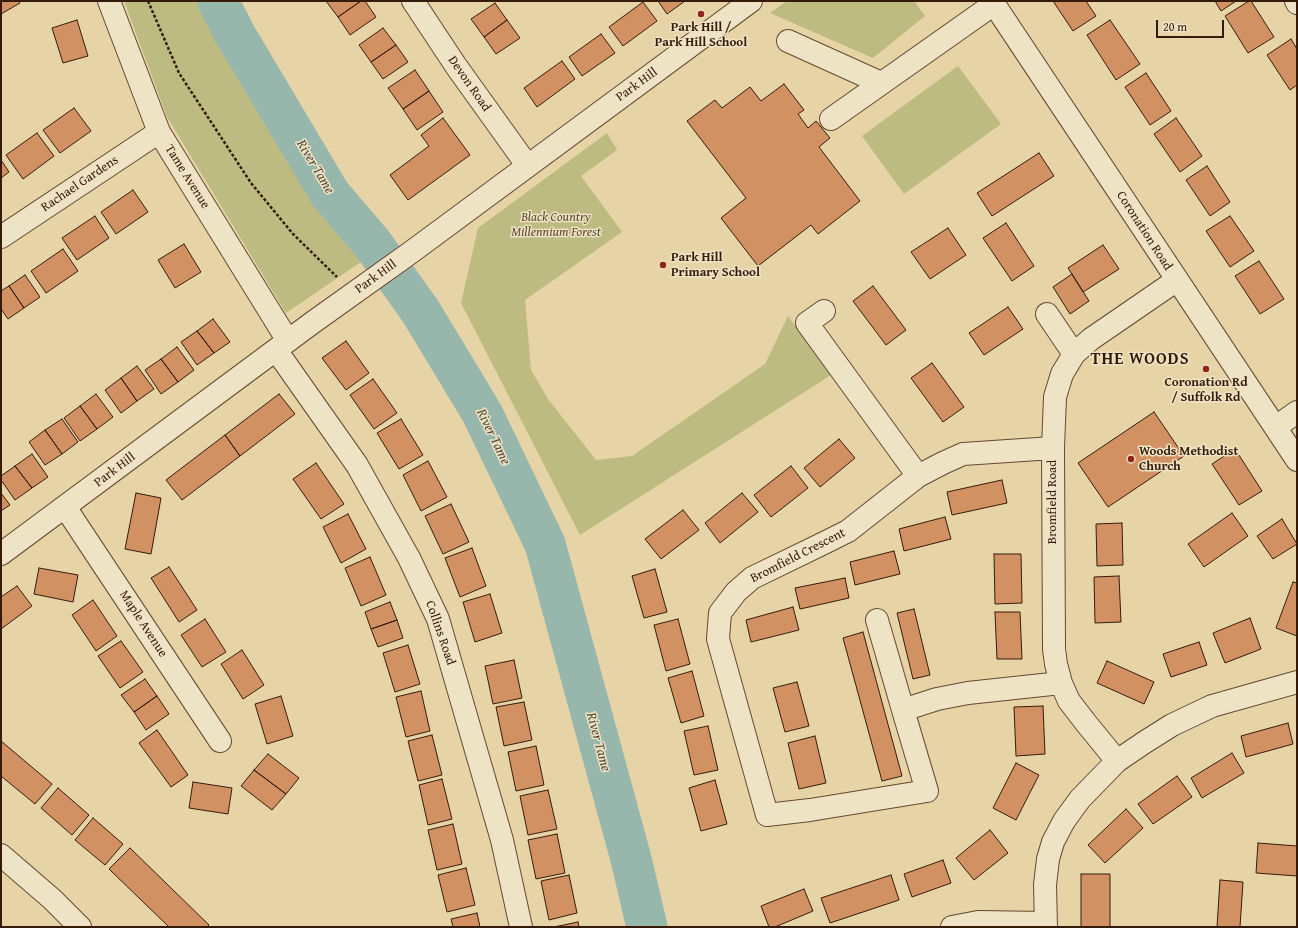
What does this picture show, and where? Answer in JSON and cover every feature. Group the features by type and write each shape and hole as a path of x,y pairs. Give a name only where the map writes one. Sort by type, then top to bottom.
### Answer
{"street":[{"name":"Tame Avenue","path":"109,1 159,132 282,346"},
{"name":"Devon Road","path":"412,1 527,166"},
{"name":"Park Hill","path":"1,554 751,1"},
{"path":"831,118 993,2"},
{"name":"Coronation Road","path":"993,2 1176,280 1297,460"},
{"path":"788,41 881,83"},
{"name":"Rachael Gardens","path":"1,237 159,132"},
{"name":"Bromfield Road","path":"1117,761 1069,701 1061,683 1056,664 1054,649 1052,448 1056,397 1062,374 1074,354 1092,339 1176,280"},
{"path":"824,311 808,323 918,476"},
{"path":"1047,314 1074,354"},
{"name":"Collins Road","path":"282,346 357,465 409,558 438,619 502,840 521,927"},
{"path":"1276,427 1297,412"},
{"name":"Bromfield Crescent","path":"902,710 927,791 810,810 767,815 718,639 720,613 736,592 752,578 848,530 918,476 943,463 963,454 1052,448"},
{"name":"Maple Avenue","path":"65,507 220,741"},
{"path":"877,620 902,710 937,699 968,693 1061,683"},
{"path":"952,927 978,922 1046,925 1045,885 1048,859 1053,842 1064,821 1080,799 1117,761 1172,725 1212,706 1297,682"},
{"path":"1,855 52,899 80,927"}],"path":[{"path":"148,1 179,73 251,183 293,234 354,293"}],"green space":[{"path":"124,1 208,1 331,218 364,260 286,313 167,117"},
{"path":"787,1 914,1 925,16 873,58 770,13"},
{"path":"958,66 1001,124 904,194 862,136"},
{"name":"Black Country Millennium Forest","path":"607,133 617,150 581,176 622,232 525,300 531,370 548,399 596,460 632,456 765,364 788,316 831,375 580,535 461,303 478,228"}],"building":[{"path":"1,1 19,1 20,3 1,14"},
{"path":"326,1 361,1 338,17"},
{"path":"361,1 365,1 376,17 350,35 338,17"},
{"path":"658,1 685,1 667,14"},
{"path":"1053,1 1086,1 1096,16 1073,31"},
{"path":"1215,1 1236,1 1221,11"},
{"path":"1251,1 1274,37 1248,53 1225,16"},
{"path":"643,2 657,21 623,46 609,27"},
{"path":"495,3 507,20 484,37 471,19"},
{"path":"77,20 88,56 63,63 52,28"},
{"path":"507,20 520,38 496,54 484,37"},
{"path":"1110,20 1140,64 1116,80 1087,35"},
{"path":"383,28 396,45 371,62 359,45"},
{"path":"601,34 615,53 582,76 569,57"},
{"path":"1291,39 1297,49 1297,85 1290,90 1267,55"},
{"path":"396,45 408,62 383,79 371,62"},
{"path":"562,61 575,79 537,107 524,88"},
{"path":"415,70 429,91 403,109 388,88"},
{"path":"1146,73 1171,111 1150,125 1125,87"},
{"path":"784,84 804,110 798,114 808,128 816,121 830,138 819,147 860,201 818,234 811,225 758,266 721,218 746,198 687,121 715,100 722,108 750,87 761,101"},
{"path":"429,91 443,112 417,130 403,109"},
{"path":"74,108 91,131 60,153 43,130"},
{"path":"443,118 470,155 408,200 390,175 429,146 421,135"},
{"path":"1176,118 1202,156 1180,172 1154,134"},
{"path":"37,133 54,156 23,179 6,155"},
{"path":"1039,153 1054,176 992,216 977,193"},
{"path":"1,160 9,172 1,178"},
{"path":"1207,166 1230,202 1210,216 1186,180"},
{"path":"133,190 148,212 116,234 101,212"},
{"path":"95,216 109,238 77,260 62,238"},
{"path":"1230,216 1254,251 1230,267 1206,231"},
{"path":"1006,223 1034,266 1012,281 983,238"},
{"path":"948,228 966,255 930,279 911,252"},
{"path":"184,244 201,272 175,288 158,260"},
{"path":"1103,245 1119,269 1083,292 1068,268"},
{"path":"63,249 78,271 46,293 31,271"},
{"path":"1259,261 1284,299 1260,314 1235,276"},
{"path":"1072,274 1089,301 1070,314 1053,287"},
{"path":"25,275 40,297 24,308 9,286"},
{"path":"9,286 24,308 8,319 1,309 1,291"},
{"path":"873,286 906,330 886,345 853,301"},
{"path":"1008,307 1023,329 984,355 969,333"},
{"path":"213,319 230,342 214,353 197,331"},
{"path":"197,331 214,353 197,365 181,342"},
{"path":"346,341 369,373 346,390 322,358"},
{"path":"177,347 194,370 178,382 161,359"},
{"path":"161,359 178,382 161,394 145,370"},
{"path":"932,363 964,407 943,422 911,378"},
{"path":"137,366 154,389 137,401 121,378"},
{"path":"121,378 137,401 121,413 105,390"},
{"path":"373,379 397,413 374,429 350,395"},
{"path":"96,394 113,417 97,429 80,406"},
{"path":"279,394 295,414 240,456 225,435"},
{"path":"80,406 97,429 80,441 64,418"},
{"name":"Woods Methodist Church","path":"1154,412 1184,456 1108,507 1078,463"},
{"path":"62,419 78,442 62,454 45,430"},
{"path":"401,419 423,455 399,469 377,433"},
{"path":"45,430 62,454 45,465 29,442"},
{"path":"225,435 240,456 182,500 166,480"},
{"path":"839,439 855,458 820,487 804,468"},
{"path":"1235,449 1262,491 1239,505 1212,464"},
{"path":"32,454 48,477 32,488 15,466"},
{"path":"428,461 447,497 421,511 403,475"},
{"path":"316,463 344,504 321,519 293,479"},
{"path":"15,466 32,488 15,500 1,480 1,476"},
{"path":"791,466 808,488 771,517 754,495"},
{"path":"1002,480 1007,503 952,515 947,492"},
{"path":"1,493 10,505 1,511"},
{"path":"136,493 161,498 151,554 125,549"},
{"path":"742,493 758,512 720,543 705,523"},
{"path":"451,504 469,542 443,554 425,516"},
{"path":"683,510 699,530 661,559 645,539"},
{"path":"1232,513 1248,536 1204,567 1188,544"},
{"path":"348,514 366,549 341,563 323,527"},
{"path":"945,517 951,539 904,551 899,529"},
{"path":"1282,519 1297,544 1273,559 1257,536"},
{"path":"1122,523 1123,565 1097,566 1096,524"},
{"path":"472,548 486,586 460,597 445,558"},
{"path":"894,551 900,574 855,585 850,562"},
{"path":"994,554 1021,554 1022,603 995,604"},
{"path":"370,557 386,595 361,606 345,568"},
{"path":"169,567 197,610 179,622 151,578"},
{"path":"39,568 78,575 73,602 34,594"},
{"path":"655,569 667,612 644,618 632,576"},
{"path":"1119,576 1121,622 1095,623 1094,577"},
{"path":"845,578 849,598 800,609 795,588"},
{"path":"1293,582 1297,583 1297,636 1276,628"},
{"path":"17,586 32,606 1,629 1,597"},
{"path":"490,594 502,633 475,642 463,602"},
{"path":"93,600 117,636 96,651 72,615"},
{"path":"390,602 397,620 371,629 365,612"},
{"path":"793,607 799,630 751,642 746,620"},
{"path":"914,609 930,675 913,679 897,613"},
{"path":"995,612 1020,612 1022,659 997,659"},
{"path":"1250,618 1261,649 1225,663 1213,633"},
{"path":"205,619 226,652 202,667 181,635"},
{"path":"678,619 690,664 666,671 654,625"},
{"path":"397,620 403,638 378,647 371,629"},
{"path":"863,632 902,776 882,781 843,638"},
{"path":"121,641 143,672 120,688 98,656"},
{"path":"1199,642 1207,665 1171,677 1163,654"},
{"path":"408,645 420,684 395,692 383,653"},
{"path":"242,650 264,685 243,699 221,664"},
{"path":"514,660 522,698 493,704 485,666"},
{"path":"1107,661 1154,682 1144,704 1097,683"},
{"path":"692,671 704,716 681,723 668,678"},
{"path":"145,679 157,696 134,712 121,695"},
{"path":"797,682 809,726 785,732 773,688"},
{"path":"421,691 430,731 406,737 396,697"},
{"path":"157,696 169,714 146,730 134,712"},
{"path":"281,696 293,736 267,744 255,704"},
{"path":"524,702 532,740 504,746 496,707"},
{"path":"1043,706 1045,754 1016,756 1014,707"},
{"path":"1288,723 1293,744 1246,757 1241,736"},
{"path":"708,726 718,770 694,775 684,731"},
{"path":"157,730 188,775 171,787 139,743"},
{"path":"432,735 442,775 418,781 408,741"},
{"path":"815,736 826,783 799,789 788,743"},
{"path":"1,741 52,784 35,804 1,776"},
{"path":"536,746 544,785 516,791 508,752"},
{"path":"1232,753 1244,773 1202,798 1191,778"},
{"path":"268,754 299,778 286,794 254,770"},
{"path":"1016,763 1039,775 1016,820 993,808"},
{"path":"254,770 286,794 272,810 241,786"},
{"path":"1177,776 1192,797 1153,824 1138,804"},
{"path":"442,779 452,819 428,825 419,785"},
{"path":"715,780 727,824 701,831 689,788"},
{"path":"193,782 232,788 228,814 189,808"},
{"path":"58,788 89,815 72,835 41,808"},
{"path":"548,790 557,829 528,835 520,796"},
{"path":"1126,809 1143,828 1105,863 1088,845"},
{"path":"93,818 123,844 105,865 75,840"},
{"path":"453,824 462,864 437,870 428,830"},
{"path":"990,830 1008,853 974,880 956,858"},
{"path":"557,834 565,873 536,879 528,840"},
{"path":"1258,843 1297,846 1297,876 1256,873"},
{"path":"130,848 209,925 207,927 169,927 109,869"},
{"path":"943,860 951,883 912,897 904,874"},
{"path":"466,868 475,905 447,912 438,875"},
{"path":"1081,874 1110,874 1110,927 1081,927"},
{"path":"569,875 577,913 549,920 541,881"},
{"path":"891,875 899,900 830,923 821,898"},
{"path":"1220,880 1243,882 1240,927 1217,927"},
{"path":"804,889 813,911 775,927 769,927 761,906"},
{"path":"477,913 480,927 453,927 451,919"},
{"path":"578,922 579,927 554,927"}],"waterway":[{"name":"River Tame","path":"218,1 236,36 330,194 372,243 421,312 482,413 545,544 631,859 647,927"}],"place":[{"name":"Park Hill / Park Hill School","path":"701,14"},
{"name":"Park Hill Primary School","path":"663,265"},
{"name":"Coronation Rd / Suffolk Rd","path":"1206,369"},
{"name":"Woods Methodist Church","path":"1131,459"}],"district":[{"name":"THE WOODS","path":"1140,360"}]}
